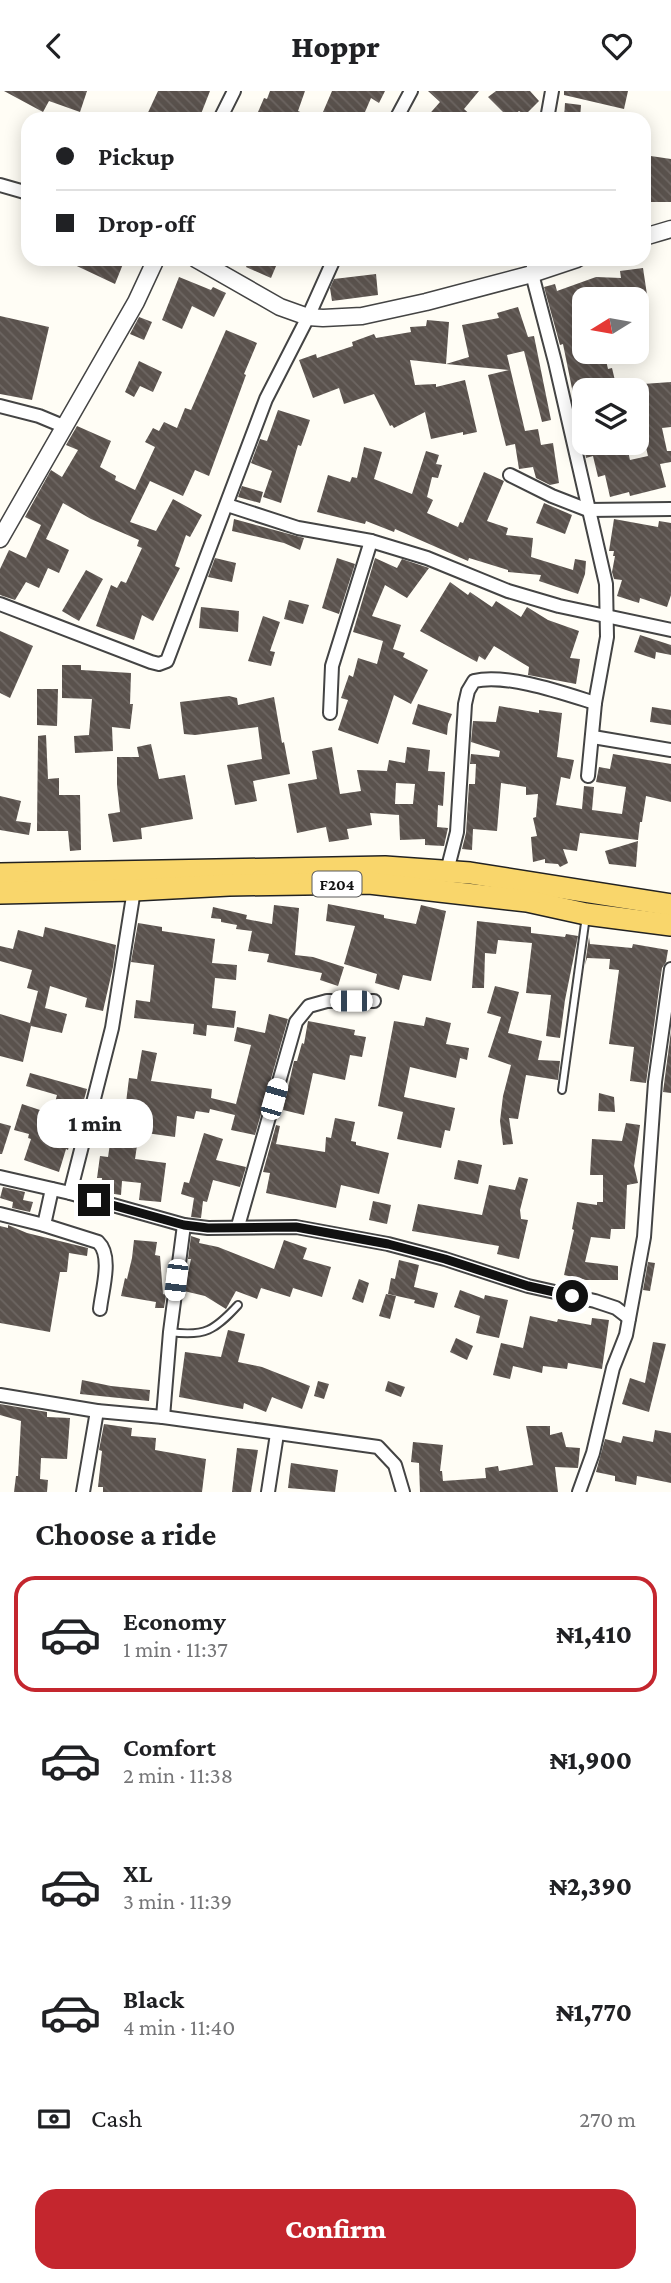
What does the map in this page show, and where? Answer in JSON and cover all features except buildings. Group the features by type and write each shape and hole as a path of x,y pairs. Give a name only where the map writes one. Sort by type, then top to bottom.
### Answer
{"main road":[{"name":"F204","path":"0,874 355,866 447,871 671,905"},
{"name":"F204","path":"0,893 369,883 527,901 586,914 671,925"}],"street":[{"path":"224,112 234,91"},
{"path":"400,112 411,91"},
{"path":"548,112 552,91"},
{"path":"0,185 21,191"},
{"path":"651,235 671,229"},
{"path":"0,539 136,302 153,266"},
{"path":"208,266 280,307 308,317 362,316 533,267 606,584 607,637 595,703 588,776"},
{"path":"0,604 151,662 159,664 167,661 266,399 331,266"},
{"path":"0,406 39,416 63,426"},
{"path":"510,475 588,510 670,507"},
{"path":"228,505 298,528 371,541 427,558 508,591 607,617 671,630"},
{"path":"330,713 332,666 371,541"},
{"path":"447,871 457,832 465,704 474,681 487,678 542,687 595,703"},
{"path":"593,737 671,750"},
{"path":"70,1193 112,1028 134,890"},
{"path":"579,1492 593,1453 613,1368 626,1335 629,1318 643,1237 654,1082 671,969"},
{"path":"238,1226 296,1023 309,1006 327,1001 374,1001"},
{"path":"0,1177 70,1193 184,1225 208,1228 296,1227 388,1244 528,1286 606,1305 622,1311 629,1318"},
{"path":"44,1225 52,1189"},
{"path":"0,1214 98,1242 104,1248 106,1257 100,1309"},
{"path":"163,1417 170,1332 184,1225"},
{"path":"0,1395 97,1411 163,1417 378,1447 395,1465 404,1492"},
{"path":"83,1492 97,1411"},
{"path":"268,1492 277,1434"}],"lane":[{"path":"562,1090 586,914"},
{"path":"170,1332 190,1335 206,1332 217,1326 238,1305"}],"route":[{"path":"94,1200 184,1225 208,1228 296,1227 388,1244 528,1286 572,1296"}]}
